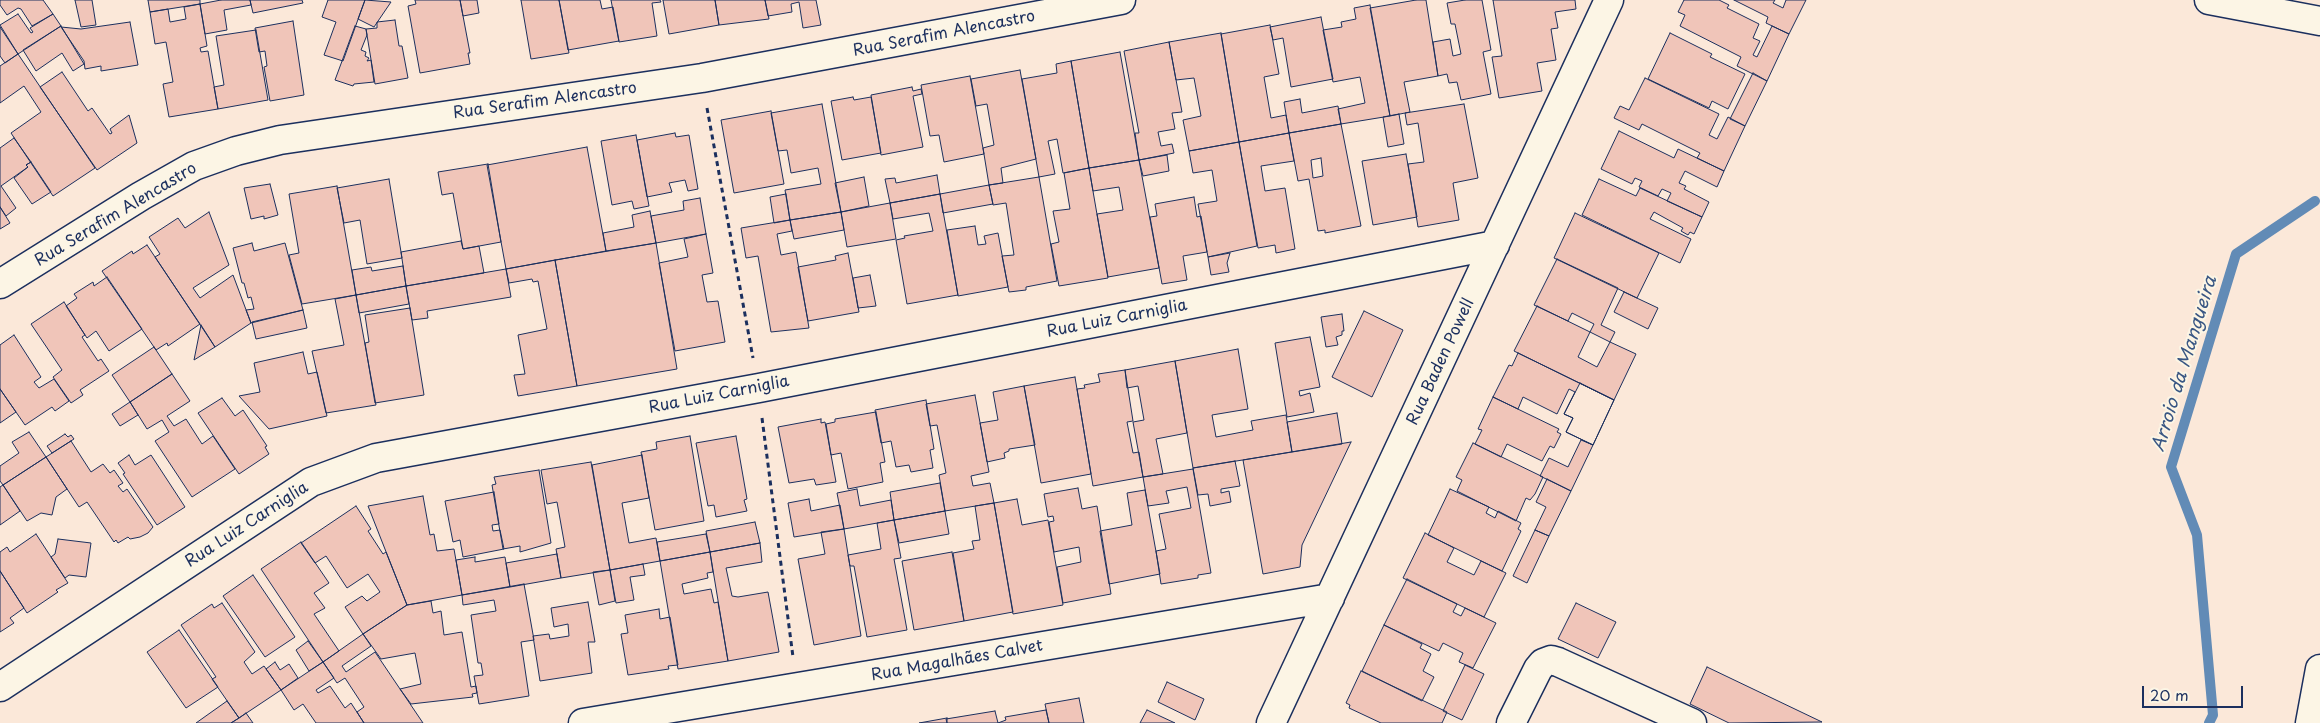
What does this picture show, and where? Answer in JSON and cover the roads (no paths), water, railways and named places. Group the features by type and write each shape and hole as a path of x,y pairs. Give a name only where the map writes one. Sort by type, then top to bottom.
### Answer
{"street":[{"name":"Rua Serafim Alencastro","path":"0,284 141,196 194,166 236,151 271,142 702,78 1121,0"},
{"name":"Rua Baden Powell","path":"1272,723 1609,0"},
{"path":"2209,0 2320,21"},
{"name":"Rua Luiz Carniglia","path":"0,687 311,482 376,458 758,388 1495,245"},
{"name":"Rua Magalhães Calvet","path":"584,723 1330,598"},
{"path":"1512,723 1538,669 1543,662 1551,660 1692,723"},
{"path":"2310,723 2320,669"}],"waterway":[{"name":"Arroio da Mangueira","path":"2209,723 2213,715 2197,535 2171,467 2236,254 2315,201"}]}
